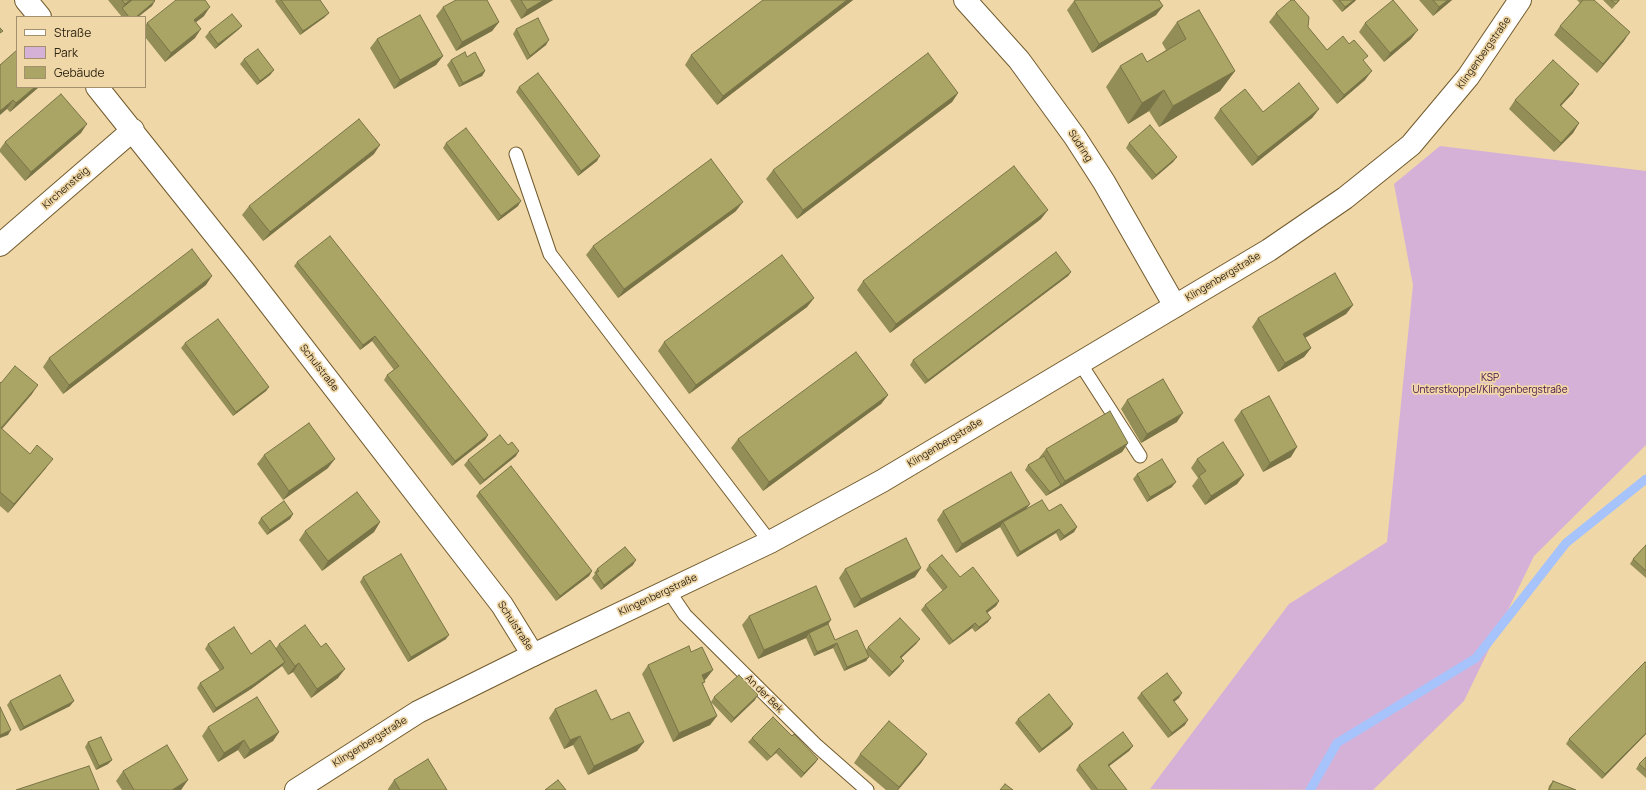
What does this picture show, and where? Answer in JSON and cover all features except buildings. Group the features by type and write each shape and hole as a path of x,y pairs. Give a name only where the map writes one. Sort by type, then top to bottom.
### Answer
{"street":[{"path":"26,0 39,16"},
{"name":"Südring","path":"965,0 1019,60 1075,137 1104,182 1175,306"},
{"name":"Klingenbergstraße","path":"296,790 418,712 533,654 770,542 882,481 1269,250 1339,202 1411,145 1468,77 1520,0"},
{"name":"Schulstraße","path":"98,88 133,130 502,605 533,654"},
{"name":"Kirchensteig","path":"0,245 133,130"}],"lane":[{"path":"516,154 550,254 770,542"},
{"path":"1080,363 1140,456"},
{"name":"An der Bek","path":"668,590 685,615 745,675 817,746 868,790"}],"green space":[{"name":"KSP Unterstkoppel/Klingenbergstraße","path":"1440,146 1646,171 1646,445 1534,556 1464,701 1373,790 1150,789 1289,604 1387,542 1413,285 1394,184"}],"waterway":[{"path":"1310,790 1337,743 1476,658 1566,543 1646,479"}]}
